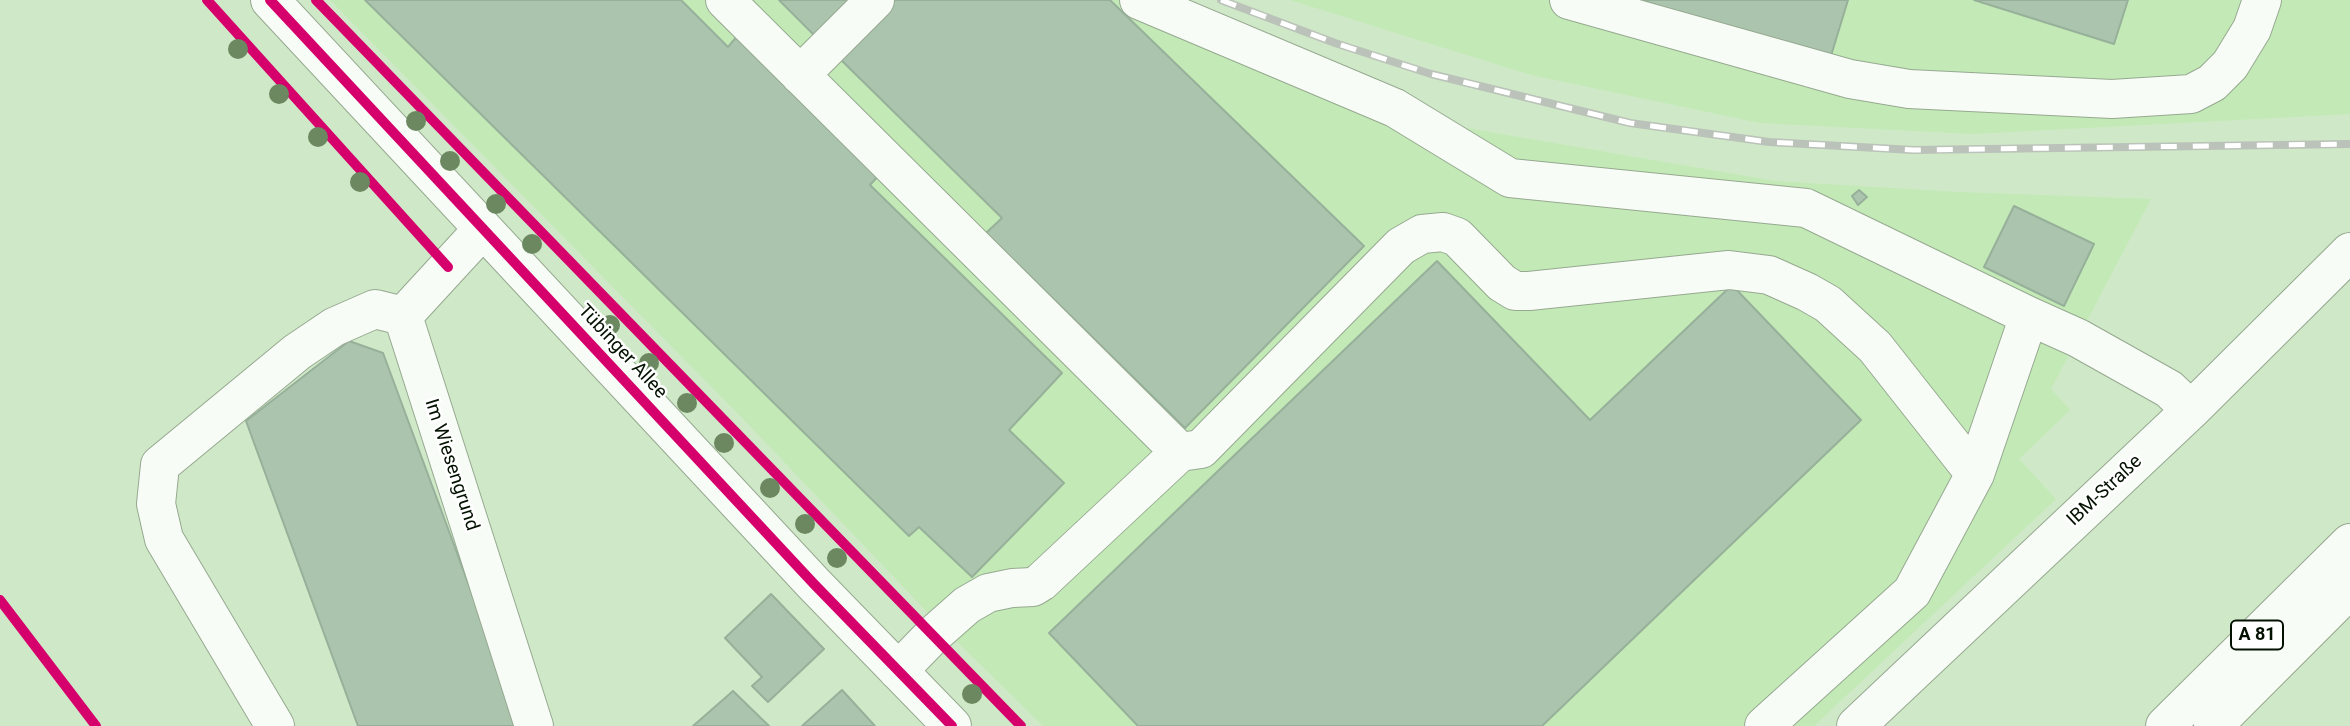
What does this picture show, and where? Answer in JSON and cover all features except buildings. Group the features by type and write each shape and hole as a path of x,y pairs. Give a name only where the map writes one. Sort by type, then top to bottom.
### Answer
{"main road":[{"name":"Tübinger Allee","path":"270,0 814,584 952,726"},
{"path":"726,0 1180,452"},
{"path":"800,75 875,0"},
{"path":"1139,0 1395,108 1510,178 1806,208 2078,338 2169,389 2191,410"},
{"path":"1569,0 1850,79 1909,89 2112,99 2191,94 2212,83 2230,65 2252,29 2262,0"},
{"path":"275,726 164,539 156,504 160,466 296,352 334,327 375,309 403,316 483,229"},
{"path":"898,671 967,605 988,593 1033,587 1041,582 1180,452 1201,449 1401,246 1422,234 1443,232 1457,237 1502,283 1515,291 1729,270 1769,275 1828,304 1875,347 1975,474"},
{"name":"IBM-Straße","path":"1856,726 2191,410 2350,253"},
{"name":"Im Wiesengrund","path":"403,316 534,726"},
{"path":"1764,726 1912,592 1975,474 2029,316"},
{"name":"A 81","path":"2165,726 2350,544"},
{"name":"A 81","path":"2214,726 2350,590"}],"shaded area":[{"path":"330,0 1124,0 1391,115 1775,181 1958,192 2151,199 2051,389 2070,410 2019,459 2056,499 1814,726 1043,726 930,615 747,423"},
{"path":"1290,0 2350,0 2350,114 1972,134 1760,123 1531,75"}],"railway":[{"path":"1221,0 1335,43 1431,74 1630,123 1769,142 1913,150 2350,144"}],"cycle path":[{"path":"207,0 448,267"},
{"path":"270,0 814,584 952,726"},
{"path":"316,0 1021,726"},
{"path":"0,600 96,726"}]}
